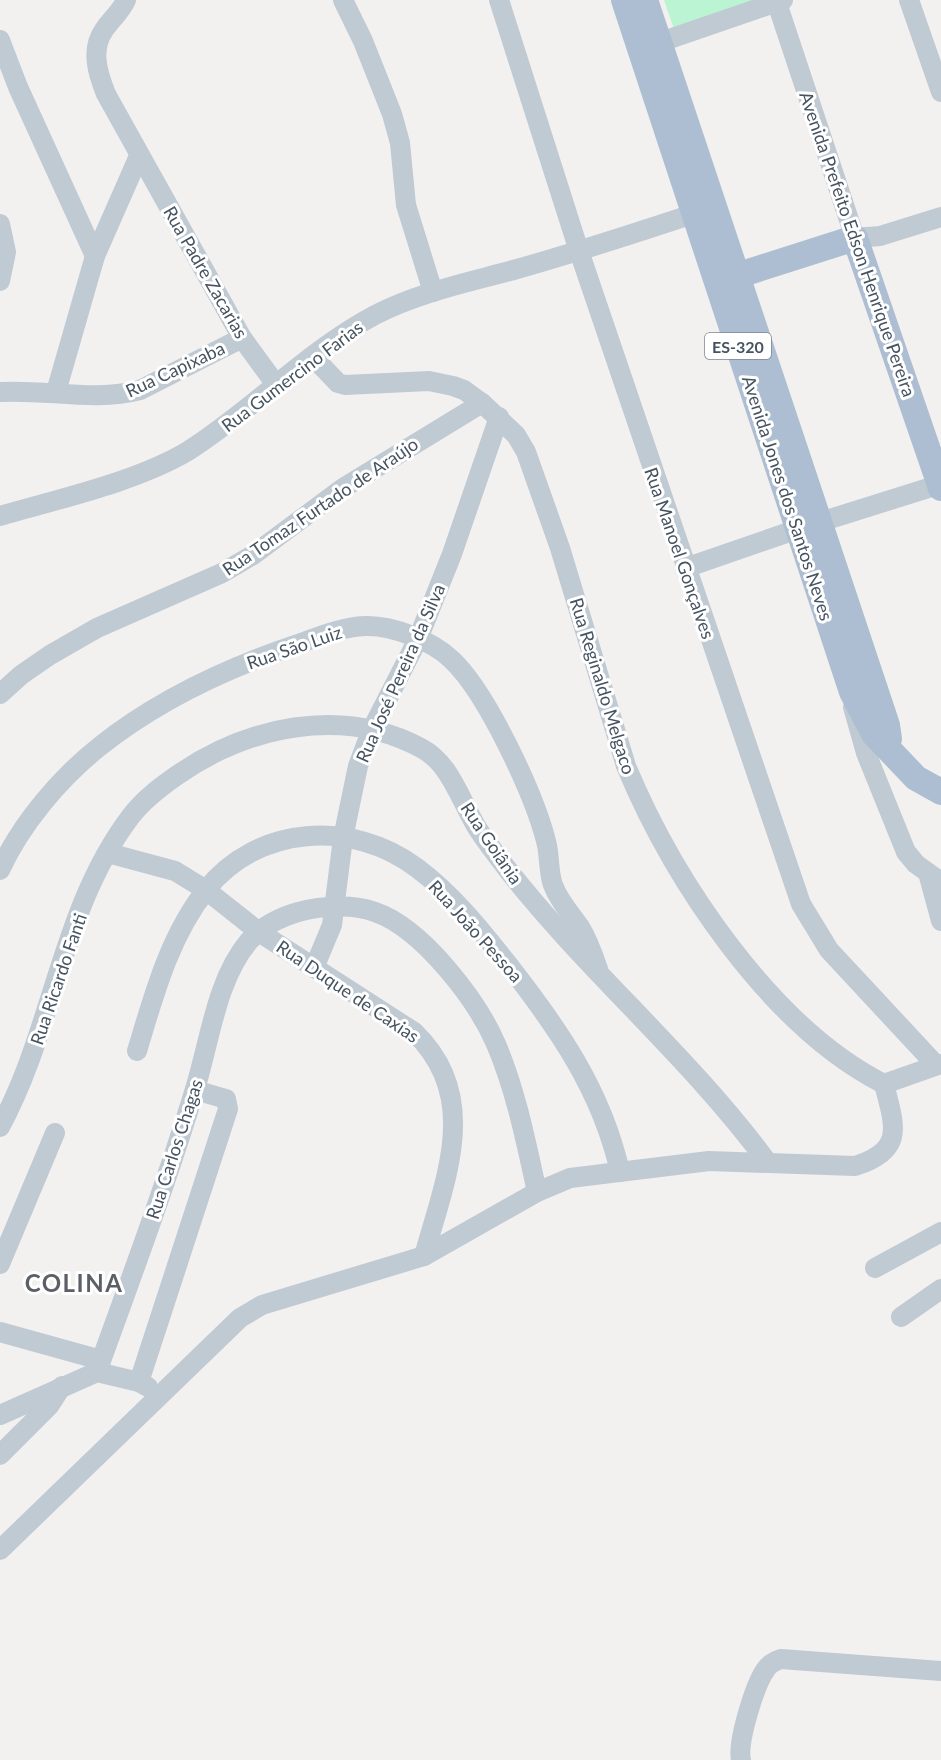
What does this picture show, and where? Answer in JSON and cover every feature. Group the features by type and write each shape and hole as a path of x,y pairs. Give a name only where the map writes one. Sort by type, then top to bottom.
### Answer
{"main road":[{"name":"Avenida Jones dos Santos Neves","path":"624,0 649,46 862,688 874,734 916,778 941,792"},
{"name":"Avenida Jones dos Santos Neves","path":"645,0 649,46"},
{"path":"729,287 865,242"},
{"name":"Avenida Prefeito Edson Henrique Pereira","path":"865,242 940,485"}],"street":[{"name":"Rua Padre Zacarias","path":"126,0 122,9 103,30 96,47 96,60 106,94 242,338 277,386"},
{"path":"343,0 363,41 392,114 400,143 406,205 433,292"},
{"name":"Rua Manoel Gonçalves","path":"499,0 579,251 801,904 829,950 938,1064"},
{"path":"909,0 941,92"},
{"path":"649,46 779,1"},
{"name":"Avenida Prefeito Edson Henrique Pereira","path":"779,1 865,242"},
{"path":"0,40 18,87 95,256"},
{"path":"56,392 95,256 139,156"},
{"name":"Rua Gumercino Farias","path":"0,516 146,471 164,463 209,437 313,357 375,315 433,292 579,251 703,211"},
{"path":"865,242 941,217"},
{"path":"0,224 6,252 0,281"},
{"name":"Rua Capixaba","path":"0,392 56,392 112,397 140,390 242,338"},
{"name":"Rua Reginaldo Melgaco","path":"313,357 338,383 345,385 442,382 464,390 499,417 516,435 526,452 578,603 614,733 640,801 666,848 713,922 781,1005 846,1060 884,1084"},
{"name":"Rua Tomaz Furtado de Araújo","path":"0,694 40,662 97,628 222,573 253,555 343,488 482,403"},
{"name":"Rua José Pereira da Silva","path":"314,968 330,936 343,838 358,766 372,729 417,639 452,554 499,417"},
{"path":"685,568 808,525 940,485"},
{"name":"Rua São Luiz","path":"0,870 29,824 62,781 98,748 139,718 220,673 334,632 368,626 417,639 453,661 481,697 496,723 538,818 546,841 552,883 559,898 587,940 600,977"},
{"path":"862,688 854,716 906,852 916,864 935,878 941,921"},
{"name":"Rua Ricardo Fanti","path":"1,1124 24,1080 73,928 108,853 130,818 144,801 200,759 235,742 273,730 339,724 372,729"},
{"name":"Rua Goiânia","path":"372,729 420,747 443,766 492,850 547,919 600,977 680,1056 731,1113 768,1163"},
{"name":"Rua João Pessoa","path":"136,1051 173,943 206,890 244,854 263,845 306,834 343,838 386,849 416,867 446,892 496,950 547,1014 582,1068 604,1116 620,1172"},
{"name":"Rua Duque de Caxias","path":"108,853 164,866 206,890 259,932 414,1032 440,1063 446,1076 453,1113 453,1148 424,1256"},
{"path":"259,932 301,911 334,906 375,911 410,932 459,984 483,1017 496,1044 512,1090 537,1192"},
{"name":"Rua Carlos Chagas","path":"99,1366 195,1090 219,1004 232,969 249,941 259,932"},
{"path":"0,1551 251,1310 424,1256 537,1192 570,1178 709,1161 855,1166 883,1155 891,1146 894,1134 884,1084 938,1064"},
{"path":"139,1382 228,1109 226,1099 195,1090"},
{"path":"0,1264 55,1133"},
{"path":"875,1268 941,1232"},
{"path":"901,1317 941,1289"},
{"path":"0,1332 139,1382 159,1396"},
{"path":"0,1415 99,1366"},
{"path":"0,1455 49,1406 62,1386"},
{"path":"741,1760 741,1735 762,1674 773,1661 781,1659 941,1671"}],"green space":[{"path":"664,0 759,0 675,32"}],"district":[{"name":"COLINA","path":"74,1282"}]}
